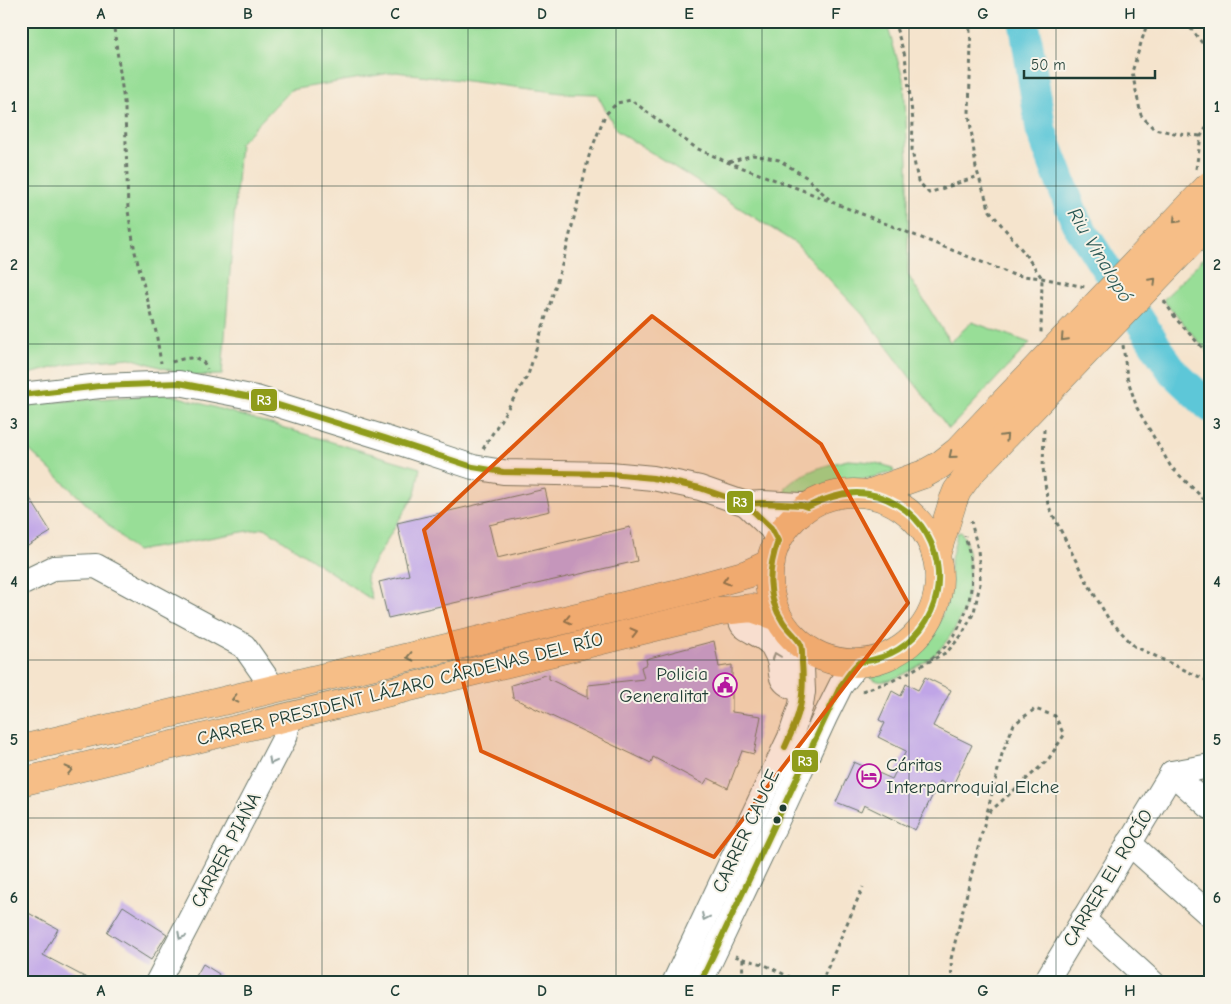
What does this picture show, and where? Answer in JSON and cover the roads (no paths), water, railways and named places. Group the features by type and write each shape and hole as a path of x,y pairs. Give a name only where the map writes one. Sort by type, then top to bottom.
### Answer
{"main road":[{"path":"868,494 924,474 940,465 958,451 1202,181"},
{"path":"936,555 962,510 958,491 970,473 1210,222"},
{"path":"868,494 882,497 906,510 925,530 932,542 936,555 939,574 937,594 931,613 921,630 907,644 890,654 871,661 846,662 823,656 801,644 792,635 778,617 773,604 769,576 774,552 786,528 796,516 807,507 837,495 868,494"},
{"name":"CARRER PRESIDENT LÁZARO CÁRDENAS DEL RÍO","path":"21,749 698,588 747,574 774,552"},
{"name":"CARRER PRESIDENT LÁZARO CÁRDENAS DEL RÍO","path":"21,782 721,611 752,608 778,617"}],"street":[{"path":"21,395 100,386 179,383 256,398 473,467 503,472 610,474 654,478 700,488 746,504 762,503 807,507"},
{"path":"746,504 771,528 774,552"},
{"path":"21,584 54,568 96,566 244,646 274,690"},
{"path":"739,609 742,624 745,628 759,634 772,646 778,657 780,675 785,682 803,690"},
{"name":"CARRER CAUCE","path":"674,983 791,735 801,705 803,690 801,644"},
{"name":"CARRER CAUCE","path":"700,983 825,717 841,685 859,662"},
{"name":"CARRER PIAÑA","path":"157,983 285,737 290,716"},
{"path":"1172,773 1210,766"},
{"path":"1172,773 1210,808"},
{"name":"CARRER EL ROCÍO","path":"1045,983 1172,773"},
{"path":"1129,844 1210,915"},
{"path":"1083,919 1153,983"}],"waterway":[{"name":"Riu Vinalopó","path":"1024,21 1041,130 1076,222 1173,372 1210,407"}],"place":[{"name":"Policia Generalitat","path":"725,685"},
{"name":"Cáritas Interparroquial Elche","path":"869,776"}]}
